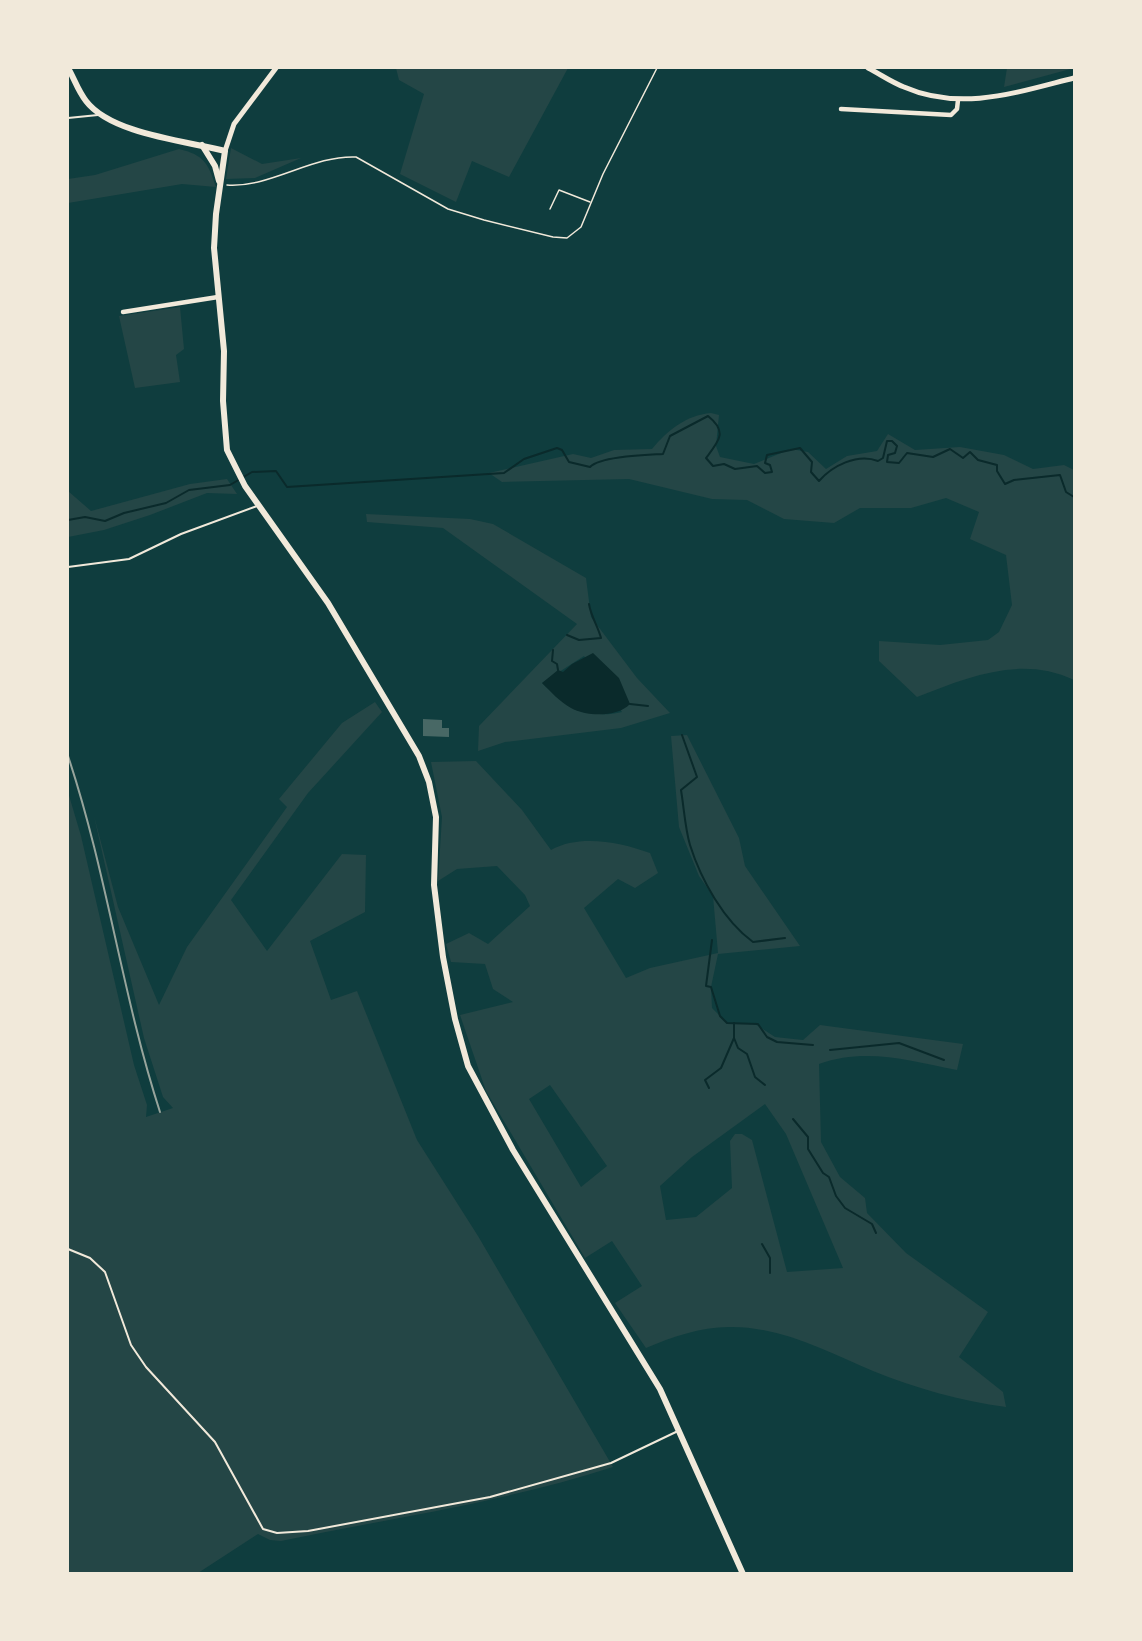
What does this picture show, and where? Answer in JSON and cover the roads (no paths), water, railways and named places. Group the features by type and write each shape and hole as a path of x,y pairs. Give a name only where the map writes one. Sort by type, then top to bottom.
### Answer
{"main road":[{"path":"68,68 86,102 101,114 125,127 225,151 214,248 224,351 224,426 227,450 245,486 328,603 419,756 429,782 436,817 434,885 443,957 461,1044 472,1075 540,1194 639,1351 681,1430 743,1574"},
{"path":"202,145 215,166 220,184"}],"street":[{"path":"225,151 234,124 276,68"},
{"path":"868,68 906,88 958,100 990,99 1074,78"},
{"path":"841,109 951,115 957,109 958,100"},
{"path":"123,312 218,297"}],"lane":[{"path":"68,118 101,114"},
{"path":"68,567 129,559 181,534 259,505"},
{"path":"68,1249 90,1258 105,1272 131,1346 146,1367 215,1442 255,1519 263,1529 277,1533 308,1531 490,1497 611,1463 681,1430"}],"waterway":[{"path":"68,520 85,517 105,521 124,513 166,503 189,490 230,485 252,472 276,471 287,487 504,473 524,459 557,448 562,450 569,462 590,467 595,463 613,458 663,454 670,436 708,416 720,432 718,441 706,458 713,466 724,464 735,469 757,466 765,473 772,472 770,465 765,463 767,455 800,448 812,462 811,472 819,481 831,470 846,462 862,459 878,461 883,458 887,441 892,441 897,446 895,453 888,455 887,462 899,463 907,453 933,457 950,449 963,458 970,452 978,460 997,465 997,471 1005,484 1014,480 1060,475 1066,492 1074,497"},
{"path":"567,635 579,640 601,638 589,604"},
{"path":"553,650 552,661 557,664 558,670"},
{"path":"630,704 648,706"},
{"path":"682,735 697,777 681,790 686,825 690,845 707,886 732,923 753,942 785,938"},
{"path":"712,940 706,986 711,987 720,1016 727,1023 758,1024 767,1037 777,1042 813,1045"},
{"path":"734,1023 734,1038 738,1048 747,1054 755,1077 765,1085"},
{"path":"709,1088 705,1080 721,1068 734,1038"},
{"path":"830,1050 899,1043 944,1060"},
{"path":"793,1119 808,1137 808,1149 823,1173 829,1177 836,1196 845,1208 872,1224 876,1233"},
{"path":"762,1244 770,1258 770,1273"}],"railway":[{"path":"68,756 82,800 135,1023 160,1112"}]}
